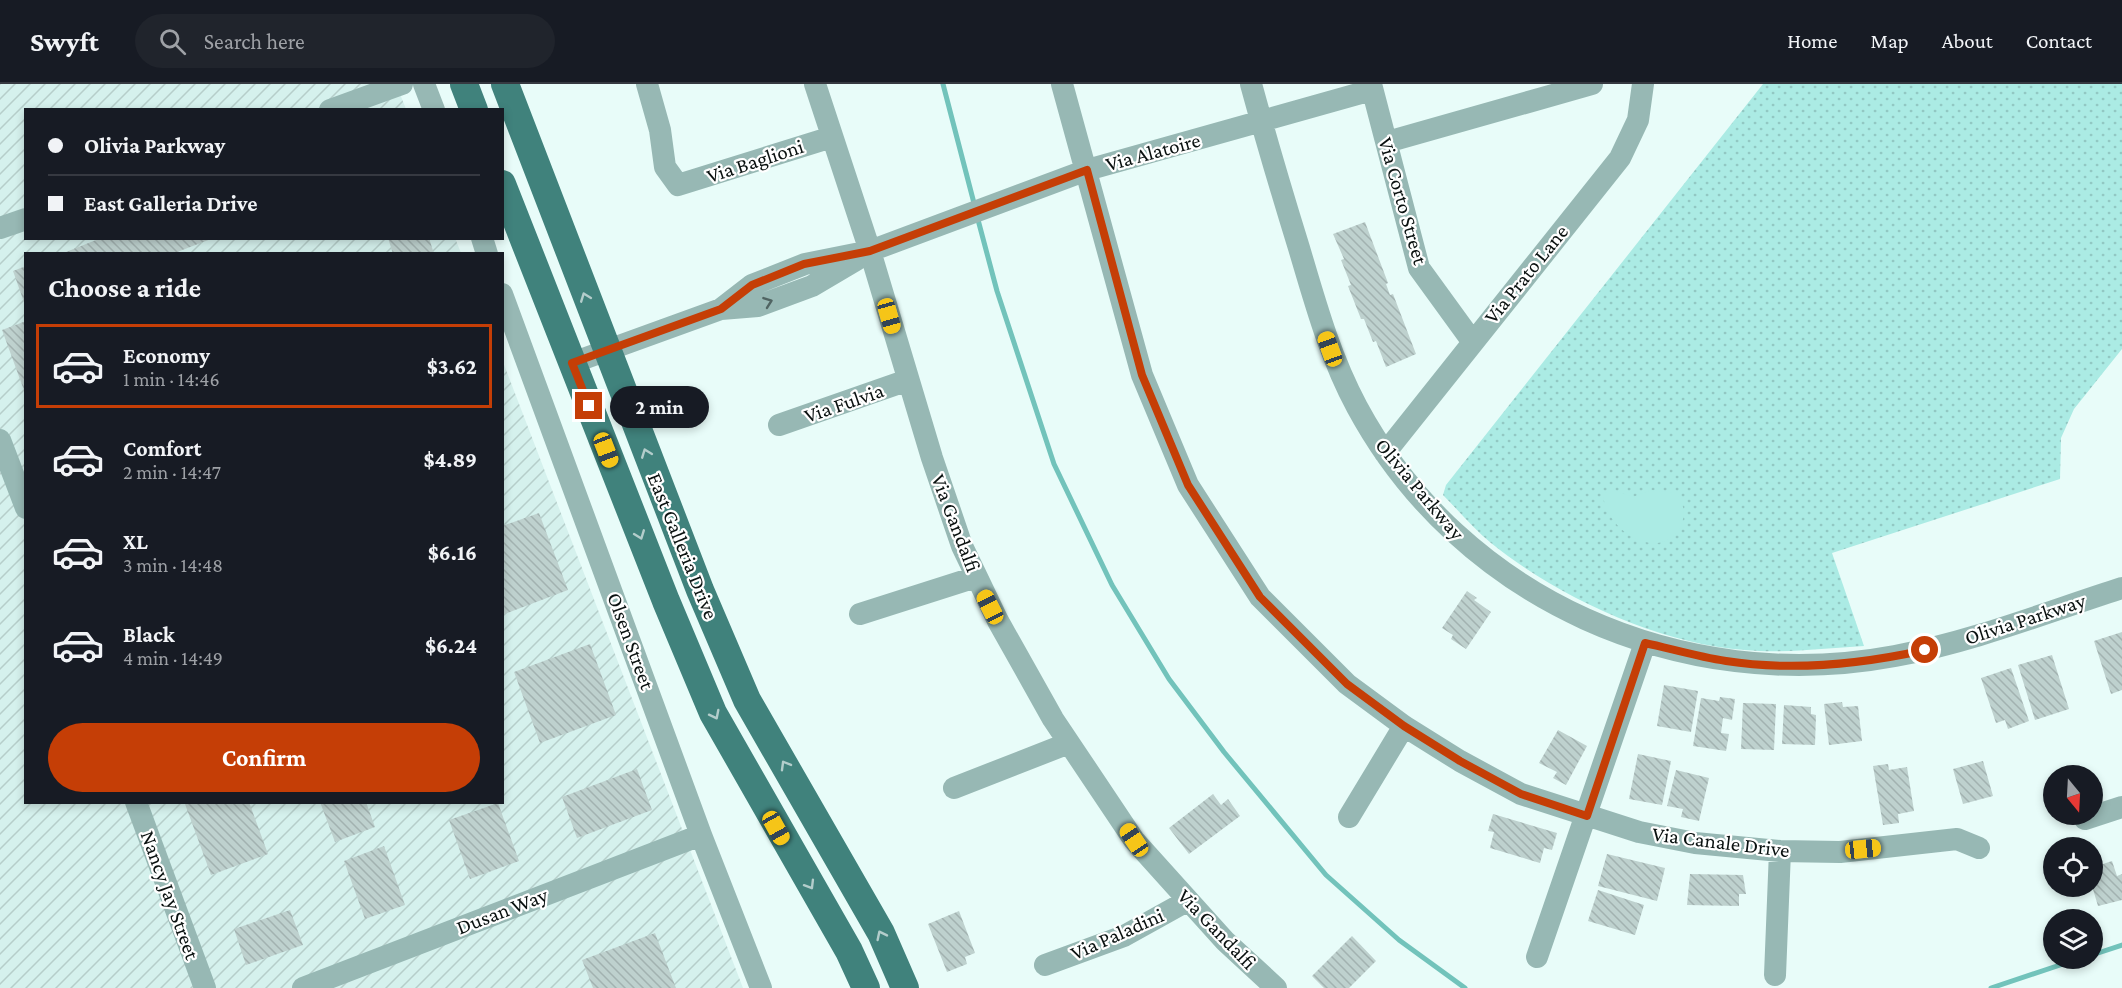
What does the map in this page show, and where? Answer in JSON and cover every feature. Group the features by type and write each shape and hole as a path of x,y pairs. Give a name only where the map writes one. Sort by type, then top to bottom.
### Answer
{"main road":[{"path":"464,84 473,108"},
{"name":"East Galleria Drive","path":"505,84 606,351 700,590 747,700 881,933 905,988"},
{"name":"East Galleria Drive","path":"504,189 666,601 713,713 787,847 849,951 866,988"}],"street":[{"path":"336,108 402,84"},
{"path":"424,84 433,108"},
{"name":"Via Baglioni","path":"647,84 660,130 665,167 678,185 832,137"},
{"name":"Via Gandalfi","path":"815,84 870,251 932,458 976,577 998,621 1069,743 1134,840 1225,941 1276,988"},
{"name":"Via Canale Drive","path":"1062,84 1142,375 1188,485 1260,597 1347,684 1404,726 1460,761 1521,794 1639,832 1695,843 1780,851 1840,852 1957,839 1979,848"},
{"name":"Olivia Parkway","path":"1251,84 1330,349 1357,408 1385,453 1434,512 1465,543 1498,570 1582,618 1645,643 1724,661 1758,665 1852,662 1941,646 2122,588"},
{"path":"1387,142 1592,84"},
{"name":"Via Prato Lane","path":"1385,453 1472,340 1620,158 1638,120 1643,84"},
{"name":"Via Alatoire","path":"572,363 721,309 758,306 813,286 870,251 1087,170 1261,122 1372,87"},
{"name":"Via Corto Street","path":"1372,87 1419,268 1472,340"},
{"path":"0,228 24,220"},
{"name":"Olsen Street","path":"504,299 701,835 761,988"},
{"name":"Via Fulvia","path":"779,425 908,380"},
{"path":"0,440 24,503"},
{"path":"860,614 976,577"},
{"path":"1537,957 1645,643"},
{"path":"1349,817 1404,726"},
{"path":"954,788 1069,743"},
{"name":"Nancy Jay Street","path":"137,804 205,988"},
{"path":"2103,813 2122,807"},
{"name":"Dusan Way","path":"303,988 701,835"},
{"path":"1775,975 1780,851"},
{"name":"Via Paladini","path":"1045,965 1124,936 1187,901"}],"shaded area":[{"path":"0,84 396,84 406,108 24,108 24,240 456,240 461,252 24,252 24,804 504,804 504,365 743,988 0,988"},
{"path":"1763,84 2122,84 2122,349 2074,409 2061,438 2060,479 1832,553 1864,646 1790,651 1745,650 1712,646 1645,628 1578,599 1518,563 1485,538 1443,495 1446,485"},
{"path":"1611,489 1633,497 1651,490 1676,493 1683,509 1681,526 1677,533 1662,542 1653,543 1644,542 1627,533 1613,520 1605,504 1603,495"}],"building":[{"path":"1365,222 1388,283 1386,284 1390,295 1393,294 1416,354 1386,367 1376,341 1373,342 1364,319 1361,319 1348,286 1351,285 1341,260 1344,259 1333,234"},
{"path":"96,240 208,240 177,252 66,252"},
{"path":"389,240 430,240 433,252 392,252"},
{"path":"24,267 24,302 13,271"},
{"path":"24,322 24,390 2,330"},
{"path":"539,513 568,590 504,614 504,525"},
{"path":"1467,591 1477,598 1474,600 1491,612 1466,649 1451,639 1453,635 1442,628"},
{"path":"2122,632 2122,690 2111,694 2094,641"},
{"path":"590,644 616,715 540,743 514,672"},
{"path":"2052,655 2069,709 2035,720 2018,665"},
{"path":"2011,668 2029,721 2008,729 2005,720 1996,723 1981,678"},
{"path":"1664,685 1698,691 1691,732 1657,726"},
{"path":"1720,697 1735,699 1732,720 1723,718 1721,733 1729,734 1726,751 1693,746 1701,698 1719,701"},
{"path":"1842,702 1843,707 1858,706 1862,741 1829,745 1824,704"},
{"path":"1743,703 1776,704 1774,750 1741,749"},
{"path":"1784,705 1811,707 1811,714 1816,715 1815,745 1782,744"},
{"path":"1558,730 1587,746 1566,785 1553,778 1557,772 1539,763"},
{"path":"1638,754 1671,761 1662,805 1629,799"},
{"path":"1983,761 1993,796 1963,804 1953,769"},
{"path":"1888,764 1889,770 1907,767 1914,811 1898,814 1899,823 1883,825 1873,766"},
{"path":"637,769 652,810 577,838 562,797"},
{"path":"1676,770 1709,778 1699,821 1681,817 1683,809 1667,806"},
{"path":"1213,794 1221,805 1228,799 1240,816 1189,854 1169,828"},
{"path":"185,804 250,804 268,854 211,875"},
{"path":"321,804 367,804 375,827 335,842"},
{"path":"498,804 519,861 470,879 449,820"},
{"path":"1493,814 1557,833 1552,850 1544,848 1540,863 1490,848 1494,832 1488,831"},
{"path":"384,846 405,905 365,919 344,861"},
{"path":"1607,854 1665,868 1657,901 1598,886"},
{"path":"2112,861 2117,876 2122,874 2122,900 2098,906 2095,897 2103,897 2103,864"},
{"path":"1690,874 1743,875 1746,894 1739,894 1739,906 1687,905"},
{"path":"1598,890 1644,905 1635,935 1588,921"},
{"path":"290,910 303,945 246,965 234,929"},
{"path":"959,911 975,953 965,957 967,964 947,972 928,924"},
{"path":"655,933 676,988 593,988 582,960"},
{"path":"1352,936 1376,961 1349,988 1324,988 1312,976"}],"waterway":[{"path":"943,84 975,207"},
{"path":"977,216 997,291 1054,464 1112,585 1169,679 1224,752 1326,875 1399,940 1465,988"},
{"path":"2103,951 2122,945"},
{"path":"1991,988 2048,969"}],"route":[{"path":"589,406 572,363 721,309 752,285 804,264 870,251 1087,170 1142,375 1188,485 1260,597 1347,684 1404,726 1460,761 1521,794 1587,816 1645,643 1724,661 1758,665 1852,662 1925,650"}]}
